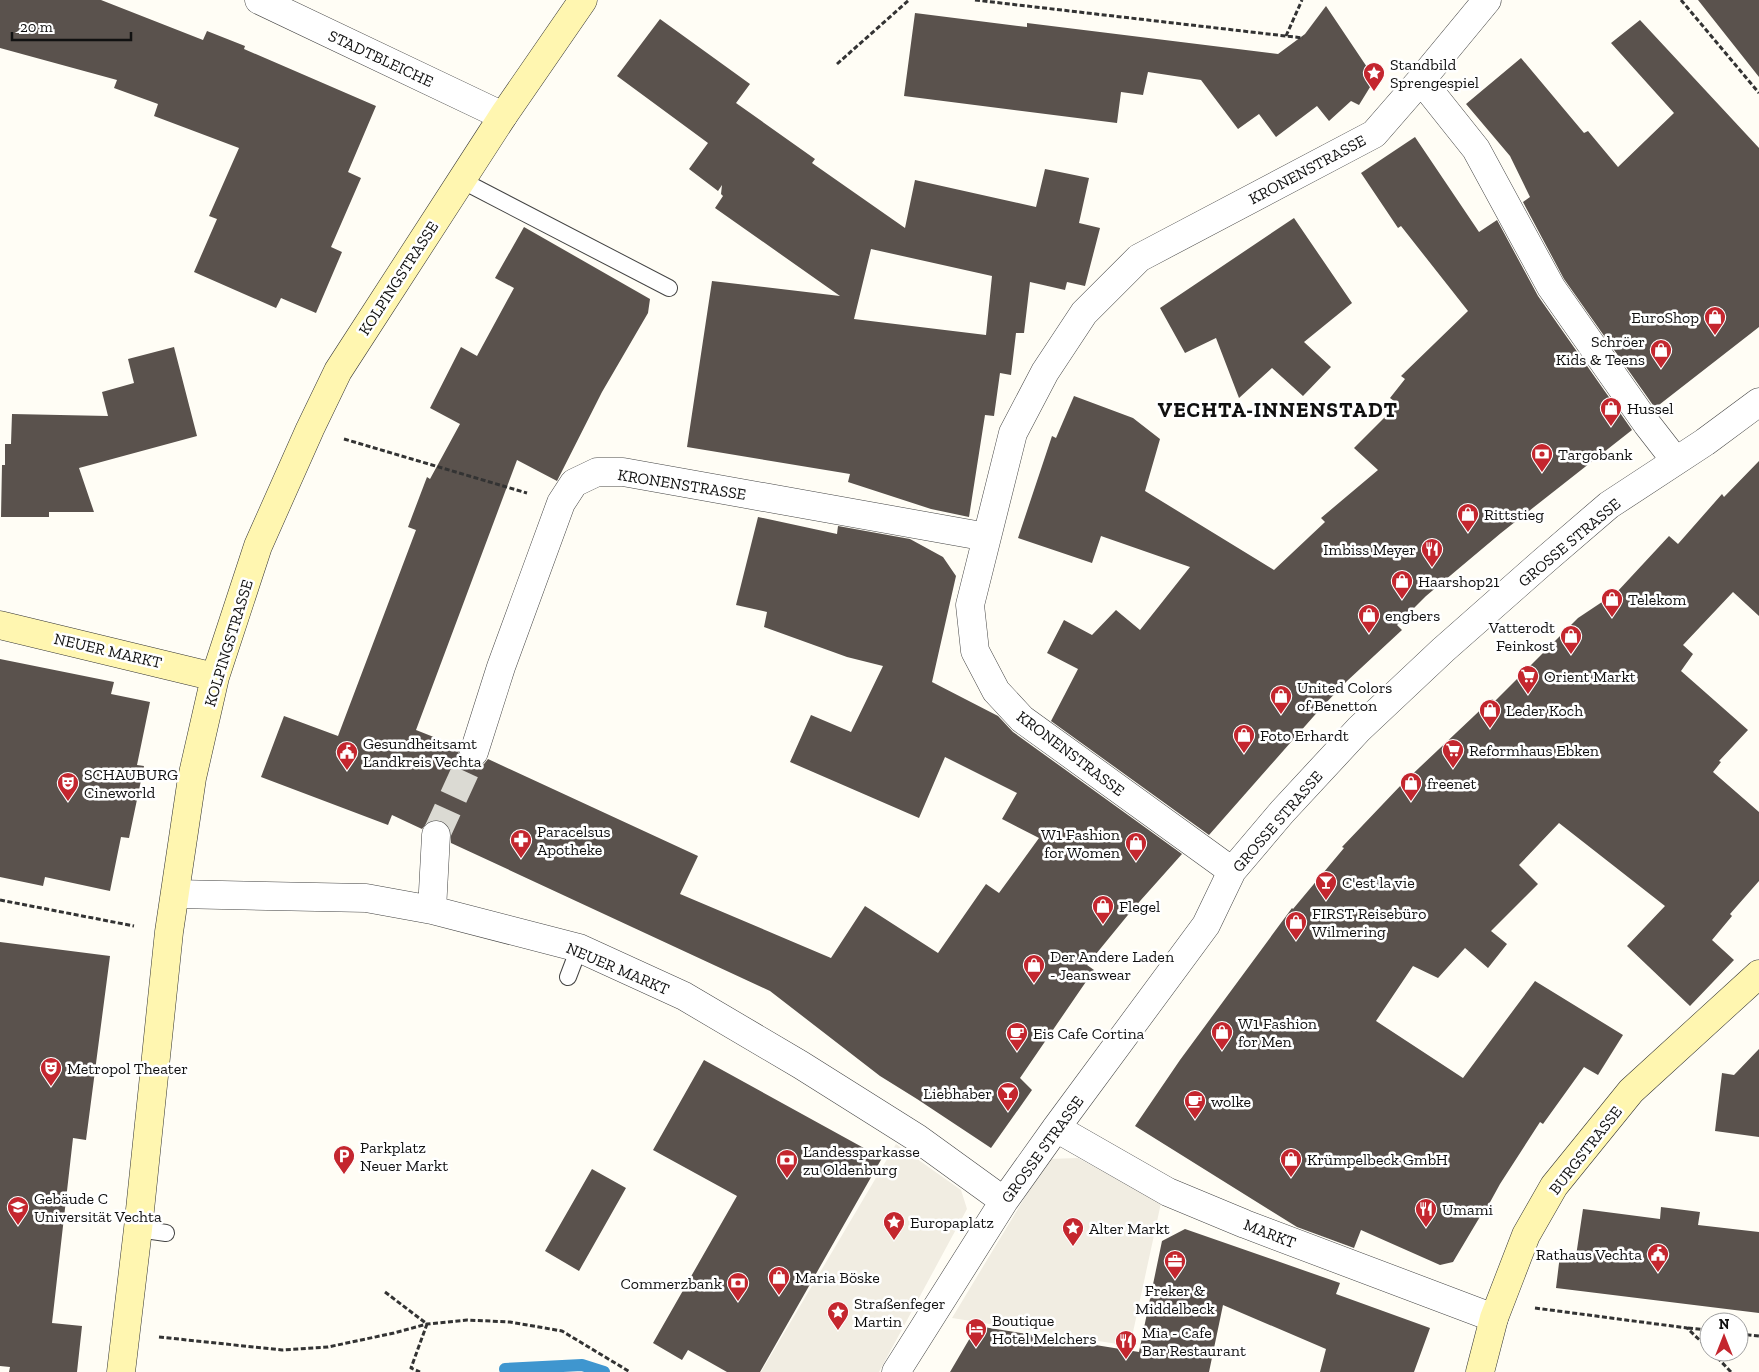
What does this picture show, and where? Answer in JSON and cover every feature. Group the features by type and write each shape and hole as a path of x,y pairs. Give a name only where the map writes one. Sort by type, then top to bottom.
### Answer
{"street":[{"name":"STADTBLEICHE","path":"259,0 502,116"},
{"name":"KOLPINGSTRASSE","path":"121,1372 170,932 192,778 215,677 258,546 338,371 502,116 583,0"},
{"name":"KRONENSTRASSE","path":"1232,871 1022,719 996,691 975,651 970,605 1013,433 1045,372 1084,313 1139,258 1374,134 1422,80 1487,0"},
{"path":"1422,80 1476,149 1551,287 1647,424 1676,460"},
{"name":"GROSSE STRASSE","path":"896,1372 1004,1202 1056,1128 1206,925 1232,871 1282,812 1359,728 1443,650 1609,505 1705,442 1759,402"},
{"name":"KRONENSTRASSE","path":"474,752 500,668 561,503 574,483 597,472 623,472 987,537"},
{"name":"NEUER MARKT","path":"0,625 215,677"},
{"path":"432,910 436,836"},
{"name":"NEUER MARKT","path":"176,894 366,898 432,910 579,948 684,996 800,1065 917,1138 1004,1202"},
{"name":"BURGSTRASSE","path":"1480,1372 1494,1318 1526,1235 1554,1186 1631,1090 1759,974"},
{"name":"MARKT","path":"1056,1128 1168,1192 1245,1224 1494,1318"}],"lane":[{"path":"461,180 670,288"},
{"path":"568,977 579,948"},
{"path":"138,1229 166,1233"}],"path":[{"path":"837,64 909,0"},
{"path":"974,0 1303,38"},
{"path":"1286,36 1302,0"},
{"path":"1681,0 1759,93"},
{"path":"310,429 561,503"},
{"path":"0,901 170,932"},
{"path":"385,1292 427,1324"},
{"path":"1494,1318 1535,1308 1699,1329"},
{"path":"126,1333 282,1350 328,1347 427,1324 467,1320 510,1322 562,1331 630,1372"},
{"path":"420,1372 411,1368 427,1324"},
{"path":"1687,1328 1699,1340"},
{"path":"1722,1362 1732,1372"}],"shaded area":[{"name":"Europaplatz","path":"896,1144 961,1190 967,1209 879,1372 761,1372"},
{"name":"Alter Markt","path":"1078,1158 1161,1203 1130,1346 952,1318 1048,1159"}],"building":[{"path":"0,0 101,0 203,40 207,31 245,46 244,49 376,106 348,172 361,178 331,247 342,252 316,313 281,298 276,308 194,272 217,219 209,216 239,148 154,116 158,104 114,88 117,80 0,48"},
{"path":"1698,0 1759,0 1759,77"},
{"path":"1326,6 1375,79 1359,105 1351,101 1329,121 1317,106 1276,137 1259,114 1238,129 1201,80 1148,72 1143,95 1121,92 1117,123 904,96 915,13 1027,27 1027,23 1278,54 1305,34"},
{"path":"660,19 750,84 736,103 815,159 812,163 905,228 915,180 1036,207 1045,169 1089,178 1079,223 1100,228 1085,286 1067,282 1065,290 1030,282 1024,333 1016,333 1011,375 1000,373 994,416 985,415 969,517 931,509 848,482 850,474 687,447 712,281 840,296 715,208 723,196 721,194 722,185 718,191 689,169 708,143 617,76","holes":["871,249 992,276 986,335 854,319"]},
{"path":"1640,20 1759,148 1759,327 1655,408 1564,279 1523,202 1530,197 1510,156 1466,104 1521,58 1584,133 1588,131 1618,167 1674,113 1611,43"},
{"path":"1415,137 1479,232 1497,220 1538,296 1632,430 1501,533 1426,596 1397,625 1402,630 1321,708 1209,835 1051,721 1078,669 1047,653 1064,620 1092,635 1116,610 1140,630 1190,567 1101,536 1092,563 1018,538 1052,436 1056,438 1074,396 1133,418 1160,439 1145,491 1274,570 1325,522 1321,518 1378,470 1354,448 1398,404 1390,398 1405,379 1401,376 1468,311 1401,226 1398,228 1361,173"},
{"path":"1294,218 1352,303 1304,342 1331,367 1303,396 1272,368 1239,398 1216,338 1185,353 1160,308"},
{"path":"524,227 650,299 648,313 602,392 557,481 517,460 416,730 459,747 459,756 462,762 469,767 478,767 488,759 698,856 680,894 831,958 865,906 938,953 986,884 999,893 1039,838 1002,819 1017,793 945,757 919,818 790,762 811,715 851,732 883,666 847,657 764,627 767,612 736,605 758,517 837,534 838,526 910,539 943,557 956,576 932,682 998,716 1013,732 1182,854 1132,910 1087,965 1094,970 1020,1078 1032,1090 991,1148 880,1076 770,991 451,843 450,828 444,822 437,819 429,821 422,829 392,815 388,825 261,777 284,716 338,736 416,530 408,527 427,477 430,479 460,424 430,408 461,347 477,356 514,288 495,278"},
{"path":"174,347 197,436 79,468 94,512 49,512 49,517 1,517 2,465 5,465 5,444 11,444 12,414 108,416 102,392 134,383 128,359"},
{"path":"1759,461 1759,616 1733,592 1683,645 1693,654 1681,671 1748,730 1719,761 1721,762 1713,772 1759,812 1759,881 1730,914 1732,916 1712,940 1734,960 1690,1006 1627,946 1665,906 1559,823 1519,865 1538,884 1491,931 1507,944 1488,968 1465,948 1438,978 1413,966 1376,1021 1463,1078 1535,981 1623,1035 1598,1075 1584,1067 1543,1124 1540,1122 1453,1262 1440,1265 1361,1230 1354,1248 1297,1227 1135,1126 1180,1060 1292,908 1344,848 1342,847 1402,784 1492,699 1495,701 1578,618 1617,592 1669,536 1678,544 1722,494 1724,497"},
{"name":"SCHAUBURG Cineworld","path":"0,659 114,682 111,694 150,702 137,765 144,766 129,838 121,837 110,891 45,877 43,886 0,877"},
{"path":"0,942 110,956 86,1140 73,1138 52,1323 82,1326 77,1372 9,1372 10,1367 0,1366"},
{"path":"1759,1049 1759,1137 1715,1131 1722,1073 1734,1075"},
{"path":"704,1060 882,1158 760,1372 727,1372 688,1350 682,1360 653,1343 737,1196 653,1150"},
{"path":"592,1169 626,1188 579,1271 545,1251"},
{"name":"Rathaus Vechta","path":"1661,1207 1700,1212 1698,1225 1759,1232 1759,1313 1556,1288 1560,1255 1576,1256 1583,1209 1660,1219"},
{"path":"1185,1229 1340,1283 1336,1294 1430,1328 1414,1372 1320,1372 1326,1349 1223,1305 1209,1372 950,1372 977,1326 1139,1352 1162,1241"}],"waterway":[{"path":"505,1369 582,1365 604,1372"}],"tunnel":[{"path":"436,835 474,752"}],"place":[{"name":"Standbild Sprengespiel","path":"1374,92"},
{"name":"EuroShop","path":"1715,336"},
{"name":"Schröer Kids & Teens","path":"1661,369"},
{"name":"Hussel","path":"1611,427"},
{"name":"Targobank","path":"1542,473"},
{"name":"Rittstieg","path":"1468,533"},
{"name":"Imbiss Meyer","path":"1432,568"},
{"name":"Haarshop21","path":"1402,600"},
{"name":"Telekom","path":"1612,618"},
{"name":"engbers","path":"1369,634"},
{"name":"Vatterodt Feinkost","path":"1571,655"},
{"name":"Orient Markt","path":"1528,695"},
{"name":"United Colors of Benetton","path":"1281,715"},
{"name":"Leder Koch","path":"1490,729"},
{"name":"Foto Erhardt","path":"1244,754"},
{"name":"Reformhaus Ebken","path":"1453,769"},
{"name":"Gesundheitsamt Landkreis Vechta","path":"347,771"},
{"name":"SCHAUBURG Cineworld","path":"68,802"},
{"name":"freenet","path":"1411,802"},
{"name":"Paracelsus Apotheke","path":"521,859"},
{"name":"W1 Fashion for Women","path":"1136,862"},
{"name":"C'est la vie","path":"1326,901"},
{"name":"Flegel","path":"1103,925"},
{"name":"FIRST Reisebüro Wilmering","path":"1296,941"},
{"name":"Der Andere Laden - Jeanswear","path":"1034,984"},
{"name":"W1 Fashion for Men","path":"1222,1051"},
{"name":"Eis Cafe Cortina","path":"1017,1052"},
{"name":"Metropol Theater","path":"51,1087"},
{"name":"Liebhaber","path":"1008,1112"},
{"name":"wolke","path":"1195,1120"},
{"name":"Parkplatz Neuer Markt","path":"344,1175"},
{"name":"Krümpelbeck GmbH","path":"1291,1178"},
{"name":"Landessparkasse zu Oldenburg","path":"787,1179"},
{"name":"Gebäude C Universität Vechta","path":"18,1226"},
{"name":"Umami","path":"1426,1228"},
{"name":"Europaplatz","path":"894,1241"},
{"name":"Alter Markt","path":"1073,1247"},
{"name":"Rathaus Vechta","path":"1658,1273"},
{"name":"Freker & Middelbeck","path":"1175,1280"},
{"name":"Maria Böske","path":"779,1296"},
{"name":"Commerzbank","path":"738,1302"},
{"name":"Straßenfeger Martin","path":"838,1331"},
{"name":"Boutique Hotel Melchers","path":"976,1348"},
{"name":"Mia - Cafe Bar Restaurant","path":"1126,1360"}],"district":[{"name":"VECHTA-INNENSTADT","path":"1278,410"}]}
